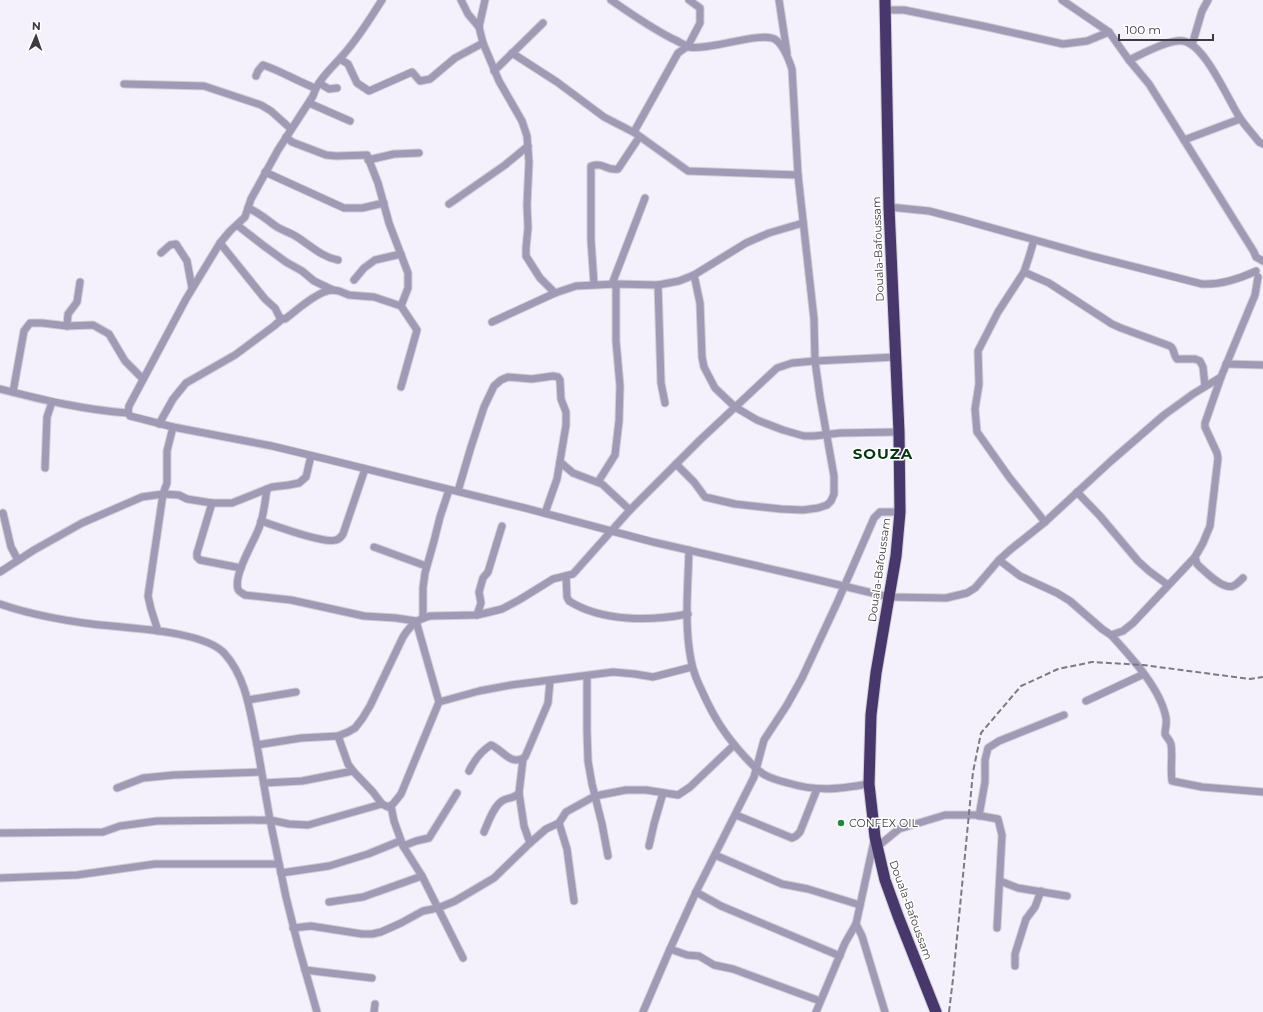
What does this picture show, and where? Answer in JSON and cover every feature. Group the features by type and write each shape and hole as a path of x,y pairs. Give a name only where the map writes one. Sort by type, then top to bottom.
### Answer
{"highway":[{"name":"Douala-Bafoussam","path":"885,5 889,207 899,432 900,512 898,536 871,715 869,784 876,842 885,880 936,1012"}],"street":[{"path":"128,413 129,406 192,288 220,243 246,217 251,199 286,137 309,103 317,86 360,34 382,0"},
{"path":"461,0 468,14 479,27 483,43 498,81 522,121 527,136 529,162 526,256 540,278 555,293"},
{"path":"479,27 485,0"},
{"path":"611,0 656,30 688,46 714,46 769,37 776,39 788,56"},
{"path":"594,284 591,240 590,166 598,164 612,170 618,169 637,136 635,130 678,53 688,46 700,23 700,8 689,0"},
{"path":"676,464 707,498 747,506 803,510 818,508 827,505 831,501 835,490 820,397 816,360 814,319 798,175 792,69 788,56 779,0"},
{"path":"1062,0 1109,32 1129,60 1149,84 1256,257 1263,261 1260,264 1255,295 1226,364 1205,423 1205,427 1218,458 1213,514 1208,534 1195,557 1168,584 1156,600 1130,626 1123,631 1111,635"},
{"path":"1192,46 1202,11 1208,0"},
{"path":"885,5 1063,44 1087,41 1109,32"},
{"path":"494,71 543,23"},
{"path":"1129,60 1162,44 1183,41 1192,46 1204,56 1240,119 1259,142 1263,144"},
{"path":"340,58 348,64 357,83 369,91 412,72 420,81 430,79 455,58 483,43"},
{"path":"512,53 557,82 604,117 637,136 688,171 798,175"},
{"path":"256,76 263,65 283,72 291,78 329,89 337,88"},
{"path":"124,84 204,86 261,105 271,111 291,129"},
{"path":"309,103 335,113 350,121"},
{"path":"1184,140 1240,119"},
{"path":"286,137 292,142 321,154 336,156 367,156 378,183 389,223 408,273 408,288 401,306"},
{"path":"449,204 504,166 528,146"},
{"path":"368,160 394,154 419,153"},
{"path":"266,172 344,208 362,208 384,203"},
{"path":"598,482 615,455 619,421 620,386 616,341 614,284 645,198"},
{"path":"889,207 929,211 1202,284 1212,284 1240,278 1259,277"},
{"path":"248,208 264,216 277,227 297,237 318,252 338,260"},
{"path":"492,322 555,293 576,286 594,284 658,285 679,281 694,275 746,243 770,233 803,223"},
{"path":"237,225 314,281 333,290"},
{"path":"1034,240 1024,272 998,312 978,351 979,384 975,409 977,432 1009,477 1045,522"},
{"path":"220,243 265,299 275,308 282,319"},
{"path":"160,253 170,245 176,244 187,261 192,288"},
{"path":"354,280 364,268 375,260 401,254"},
{"path":"1024,272 1049,283 1089,310 1121,328 1170,346 1177,358 1195,359 1200,361 1203,367 1205,386"},
{"path":"694,275 700,303 702,357 704,367 715,388 735,407 757,420 795,434 809,436 899,432"},
{"path":"68,326 68,314 77,302 80,282"},
{"path":"658,285 661,383 665,403"},
{"path":"159,424 173,399 186,383 235,355 282,319 285,319 328,290 339,291 349,295 374,297 401,306 417,330 408,356 401,387"},
{"path":"13,392 24,330 30,324 42,322 68,326 93,325 109,334 125,361 143,379"},
{"path":"257,745 301,738 338,736 354,728 362,720 370,706 403,637 408,629 420,620 430,616 477,615 502,608 519,600 553,579 574,574 630,510 777,368 788,364 816,360 896,357"},
{"path":"1226,364 1263,365"},
{"path":"458,491 484,407 494,386 501,380 508,377 532,379 553,376 558,377 560,380 561,399 566,412 560,462 545,513"},
{"path":"0,389 52,402 99,411 128,413 130,416 159,424 272,446 844,587 889,597 941,599 967,593 982,581 999,560 1045,522 1164,415 1205,386 1221,377"},
{"path":"46,468 47,417 52,402"},
{"path":"158,631 148,596 163,494 167,484 167,451 174,427"},
{"path":"0,572 82,523 142,497 163,494 179,495 187,499 212,503 232,503 272,487 294,484 303,481 308,472 311,456"},
{"path":"560,462 573,473 605,486 630,510"},
{"path":"261,521 322,539 339,539 343,534 365,470"},
{"path":"267,489 261,521 241,568 238,585 239,591 245,595 291,600 364,616 420,620"},
{"path":"338,736 348,764 353,771 382,804 388,807 395,802 405,784 439,702 420,620 422,588 426,566 449,490"},
{"path":"1077,492 1100,516 1138,561 1149,571 1168,584"},
{"path":"212,503 197,553 198,558 241,568"},
{"path":"644,1012 670,948 696,892 736,815 757,769 764,740 787,705 802,678 876,515 884,511 900,512"},
{"path":"3,513 11,547 18,560"},
{"path":"477,615 482,603 479,592 483,578 488,572 502,526"},
{"path":"374,547 426,566"},
{"path":"689,550 688,614 692,667 708,706 717,722 734,745 765,776 776,780 817,789 837,789 869,784"},
{"path":"1195,557 1197,564 1222,585 1227,587 1234,586 1243,578"},
{"path":"999,560 1020,576 1058,593 1070,601 1111,635 1132,658 1144,674 1159,699 1164,712 1166,724 1165,735 1171,742 1172,781 1202,787 1263,792"},
{"path":"566,576 567,596 569,601 599,614 652,619 688,614"},
{"path":"0,604 58,619 158,631 206,641 219,648 225,654 237,672 248,700 270,820 293,928 317,1012"},
{"path":"439,702 496,688 612,672 624,672 653,677 692,667"},
{"path":"1086,701 1144,674"},
{"path":"587,676 588,748 590,774 608,856"},
{"path":"469,771 474,760 491,745 513,760 523,759 527,755 547,708 550,681"},
{"path":"248,700 296,692"},
{"path":"979,816 985,782 985,760 988,748 999,741 1064,715"},
{"path":"293,928 311,926 362,934 372,934 401,923 423,911 438,908 455,901 494,878 546,829 559,823 566,812 595,796 626,790 646,790 676,796 690,787 734,745"},
{"path":"523,759 520,793 524,826 530,843"},
{"path":"264,782 302,782 353,771"},
{"path":"117,788 143,778 174,775 261,772"},
{"path":"736,815 792,838 800,832 817,789"},
{"path":"281,873 329,866 402,843 429,838 457,793"},
{"path":"484,832 495,808 500,802 516,797 520,793"},
{"path":"649,846 663,793"},
{"path":"0,833 103,832 120,826 157,821 270,820 289,824 308,824 382,804"},
{"path":"390,806 402,843 422,876 463,958"},
{"path":"816,1012 840,956 856,924 876,842 898,830 945,815 979,816 998,819 1002,835 997,928"},
{"path":"559,823 567,849 574,901"},
{"path":"715,855 782,884 808,889 860,905"},
{"path":"0,878 77,875 155,864 279,864"},
{"path":"329,902 363,897 422,876"},
{"path":"1000,881 1018,888 1068,896"},
{"path":"1015,966 1015,954 1026,919 1035,907 1041,891"},
{"path":"696,892 720,906 840,956"},
{"path":"856,924 862,936 885,1012"},
{"path":"670,948 687,955 699,956 714,965 733,969 820,1001"},
{"path":"305,970 372,978"}],"railway":[{"path":"949,1012 973,772 981,733 1021,686 1058,669 1092,662 1143,665 1250,679 1263,677"}],"place":[{"name":"CONFEX OIL","path":"841,823"}],"district":[{"name":"SOUZA","path":"883,454"}]}
